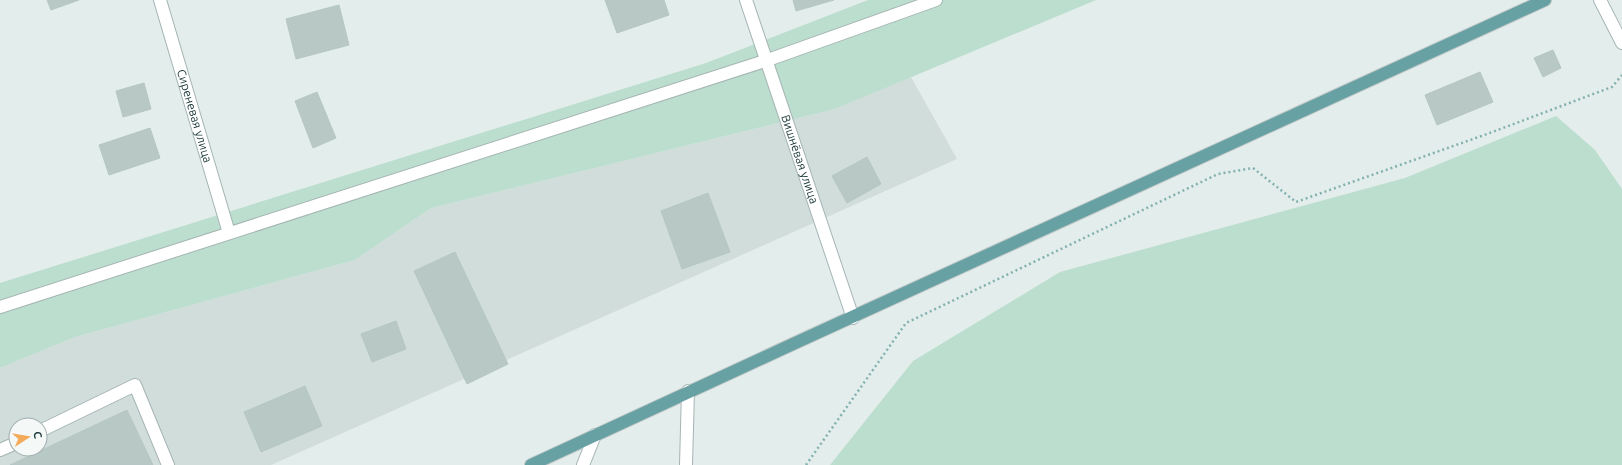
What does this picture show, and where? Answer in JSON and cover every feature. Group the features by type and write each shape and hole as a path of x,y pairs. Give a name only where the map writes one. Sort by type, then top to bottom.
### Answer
{"main road":[{"path":"531,465 688,391 853,318 1545,0"}],"street":[{"name":"Сиреневая улица","path":"160,0 229,233"},
{"name":"Вишнёвая улица","path":"746,0 765,61 853,318"},
{"path":"0,307 765,61 936,0"},
{"path":"1600,0 1622,43"},
{"path":"48,427 135,385 168,465"},
{"path":"686,465 688,391"},
{"path":"583,465 595,435"}],"path":[{"path":"806,465 906,323 934,309 1218,174 1252,168 1296,202 1487,134 1612,87 1622,75"}],"shaded area":[{"path":"911,77 957,159 271,465 0,465 0,368 75,337 355,260 431,208 835,109"}],"green space":[{"path":"868,0 1096,0 835,109 431,208 355,260 75,337 0,368 0,283 706,63"},
{"path":"1556,116 1595,150 1622,189 1622,465 830,465 913,361 1060,272 1405,178"}],"building":[{"path":"47,0 79,0 51,10"},
{"path":"605,0 664,0 669,15 617,33"},
{"path":"793,0 834,0 796,11"},
{"path":"339,5 349,45 296,59 286,19"},
{"path":"1553,50 1561,68 1543,77 1534,58"},
{"path":"1480,72 1493,102 1437,125 1425,95"},
{"path":"144,83 151,109 123,117 116,91"},
{"path":"317,92 336,138 313,148 295,101"},
{"path":"150,128 160,158 109,175 99,145"},
{"path":"867,157 881,184 847,203 832,176"},
{"path":"708,193 730,252 682,269 661,211"},
{"path":"455,252 508,364 467,384 414,271"},
{"path":"396,321 406,349 372,362 361,334"},
{"path":"305,386 322,426 261,452 244,412"},
{"path":"127,410 153,465 10,465 27,457 48,457 48,447"}]}
